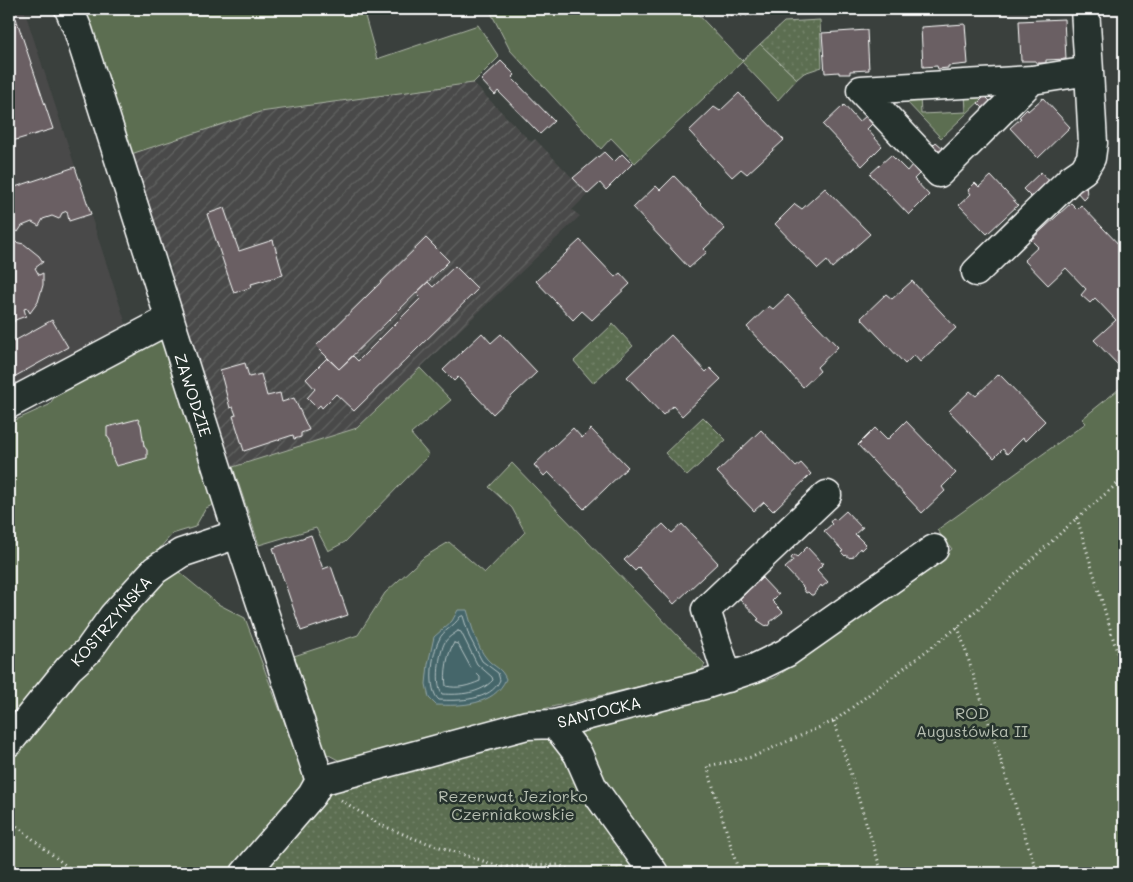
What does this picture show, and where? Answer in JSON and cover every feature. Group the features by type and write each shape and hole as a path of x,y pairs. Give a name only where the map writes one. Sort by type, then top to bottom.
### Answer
{"street":[{"name":"ZAWODZIE","path":"69,9 78,30 238,534 320,781"},
{"path":"976,272 1071,180 1084,170 1091,158 1092,143 1085,9"},
{"path":"1032,80 939,173 861,90 1032,80 1089,71"},
{"path":"9,404 170,319"},
{"path":"728,678 706,610 827,495"},
{"name":"KOSTRZYŃSKA","path":"9,742 69,668 88,651 113,616 155,570 181,553 238,534"},
{"name":"SANTOCKA","path":"320,781 527,725 555,724 728,678 755,668 786,654 934,549"},
{"path":"555,724 578,754 593,788 654,873"},
{"path":"245,873 312,795 320,781"}],"path":[{"path":"719,9 726,16 801,9"},
{"path":"739,873 707,766 752,757 834,721 958,627 1077,518 1124,478"},
{"path":"1077,518 1124,675"},
{"path":"958,627 1037,873"},
{"path":"834,721 882,873"},
{"path":"320,781 334,796 379,824 415,839 502,867 558,865 579,873"},
{"path":"9,820 75,873"}],"shaded area":[{"path":"9,9 24,9 126,324 9,390"},
{"path":"473,83 531,142 535,139 588,194 572,210 580,216 357,428 233,467 171,274 172,270 168,258 164,254 131,154 260,112"}],"green space":[{"path":"84,9 363,9 377,59 478,25 499,57 473,83 260,112 131,154"},
{"path":"489,9 693,9 742,61 760,44 797,79 778,100 742,62 635,163 611,138 601,149 510,50"},
{"path":"820,20 822,67 804,73 797,79 760,44 784,22"},
{"path":"965,93 985,96 941,138 905,100 901,103 894,96 920,96 921,114 966,112"},
{"path":"613,324 633,346 593,383 574,361"},
{"path":"162,339 217,503 206,508 195,527 172,534 9,723 9,423 49,405 64,383"},
{"path":"420,368 451,400 411,434 429,455 345,542 328,551 316,528 259,545 233,467 357,428"},
{"name":"ROD Augustówka II","path":"1124,385 1124,873 666,873 604,791 578,729 775,678 952,549 937,530 1086,423 1082,419"},
{"path":"703,417 726,440 687,476 665,453"},
{"path":"512,463 705,664 701,672 526,713 340,761 325,753 294,656 358,635 385,593 424,557 449,542 485,573 525,532 512,508 489,487"},
{"path":"167,572 179,572 218,604 245,618 304,774 302,786 226,873 9,873 9,761"},
{"name":"Rezerwat Jeziorko Czerniakowskie","path":"511,735 549,736 647,873 242,873 323,780"}],"water":[{"path":"458,610 467,610 483,654 500,670 506,679 494,695 485,699 466,704 436,705 429,698 426,684 434,637 452,621"}],"building":[{"path":"16,18 53,129 9,142 9,21"},
{"path":"1064,19 1066,59 1046,60 1046,63 1021,61 1019,21"},
{"path":"965,24 968,64 938,69 937,66 923,67 921,27"},
{"path":"867,30 869,70 850,71 850,74 839,74 839,72 825,73 822,33"},
{"path":"501,61 515,75 512,78 554,121 540,134 498,91 495,95 481,80"},
{"path":"739,93 784,140 747,174 741,169 732,177 689,131 714,107 720,111"},
{"path":"985,96 992,103 985,110 978,103"},
{"path":"1043,98 1070,127 1038,158 1010,128 1021,118 1019,117 1027,109 1028,111"},
{"path":"844,105 859,122 866,116 873,123 867,129 882,146 862,166 823,125"},
{"path":"936,142 944,149 936,157 929,149"},
{"path":"604,152 614,162 622,154 632,164 606,190 600,183 588,194 573,178"},
{"path":"891,155 907,171 912,165 920,173 914,179 929,195 909,215 870,174"},
{"path":"75,167 91,214 69,221 67,211 62,213 59,219 52,216 43,219 39,226 32,222 22,226 18,232 13,229 9,230 9,189"},
{"path":"1041,172 1051,183 1034,200 1023,189"},
{"path":"674,176 725,229 704,249 707,252 689,268 633,208 656,186 660,190"},
{"path":"991,176 1018,205 987,234 959,205 971,194 968,190 975,183 979,187"},
{"path":"1086,182 1087,197 1084,200 1076,191"},
{"path":"825,188 870,234 832,268 827,261 818,269 775,224 795,204 802,209"},
{"path":"1071,203 1077,209 1081,205 1124,250 1124,362 1120,367 1094,340 1116,320 1095,298 1090,303 1081,295 1086,289 1066,268 1048,285 1024,260 1038,247 1031,240"},
{"path":"224,208 239,251 273,240 283,275 251,284 252,287 234,293 207,214"},
{"path":"9,235 10,241 24,244 39,256 43,262 35,268 39,275 43,273 43,285 38,302 30,313 27,308 24,309 26,316 15,320 9,325"},
{"path":"426,238 449,261 339,369 316,346"},
{"path":"580,240 615,277 620,273 630,284 592,320 582,311 573,320 536,281"},
{"path":"455,266 478,289 354,411 336,394 322,408 320,405 317,408 307,398 315,389 306,379 327,358 339,369 353,356 358,361 421,298 416,293 428,282 433,287"},
{"path":"912,281 956,328 920,362 914,355 905,364 861,318 886,294 892,299"},
{"path":"788,295 838,347 817,367 820,371 803,387 747,327 769,306 773,309"},
{"path":"52,320 68,347 12,378 9,372 9,344"},
{"path":"482,333 491,343 501,334 537,372 493,414 458,377 454,381 443,370"},
{"path":"671,335 706,372 710,368 721,379 682,416 673,406 663,415 627,377"},
{"path":"245,363 249,377 261,374 267,396 280,393 282,402 294,398 309,430 301,433 301,437 294,439 293,435 244,451 233,416 236,415 233,407 230,408 220,370"},
{"path":"999,374 1045,421 1025,441 1023,438 1007,454 1003,449 994,458 949,411 970,391 976,396"},
{"path":"138,419 141,425 144,446 147,450 147,458 116,466 112,457 110,440 107,436 107,427"},
{"path":"906,421 956,473 942,487 945,491 922,513 858,445 875,428 887,440"},
{"path":"573,428 582,438 591,429 628,467 584,509 548,472 544,476 534,465"},
{"path":"761,430 796,467 801,463 811,474 773,511 764,502 754,511 717,472"},
{"path":"846,511 863,527 855,534 866,545 861,550 860,548 852,558 845,556 841,552 843,551 824,531 832,524 830,522 833,518 836,520"},
{"path":"663,524 672,533 682,524 718,563 674,604 639,567 635,571 624,560"},
{"path":"311,535 323,569 331,566 348,615 301,631 273,548"},
{"path":"807,547 824,563 817,570 828,582 822,587 821,585 813,595 808,592 806,593 804,588 785,568 793,561 791,558 794,555 797,557"},
{"path":"762,578 779,594 772,601 783,612 770,622 769,626 757,620 759,619 740,599 748,591 746,589 749,586 751,588"}]}
